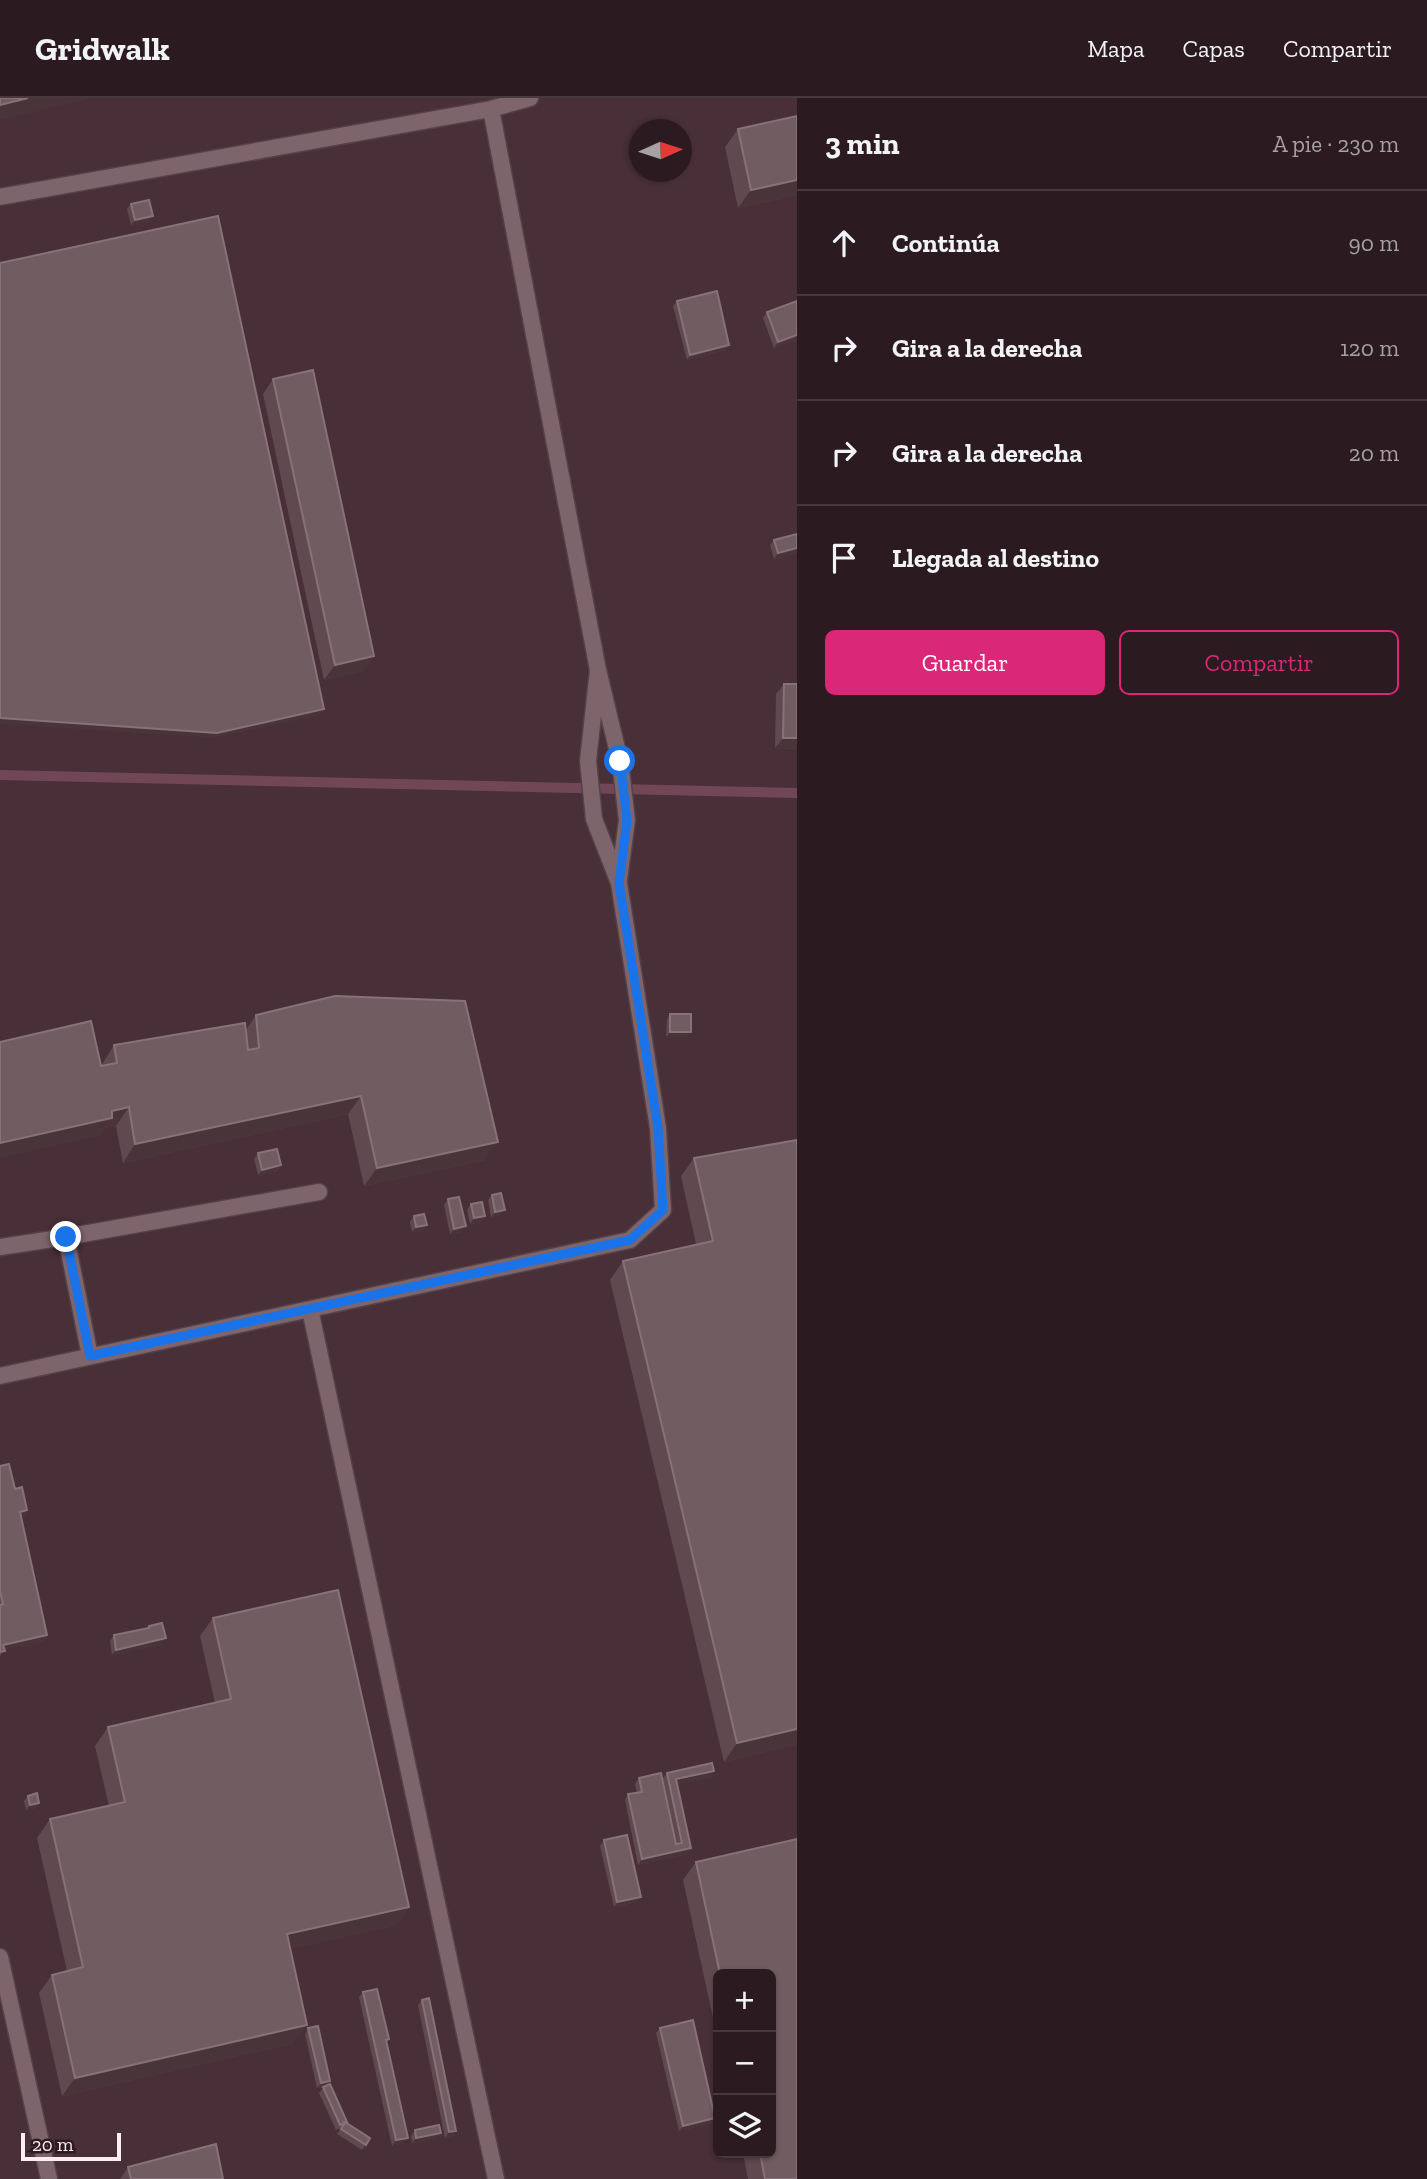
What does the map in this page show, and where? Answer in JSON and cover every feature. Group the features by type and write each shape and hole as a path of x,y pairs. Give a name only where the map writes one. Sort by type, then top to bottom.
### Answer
{"lane":[{"path":"0,197 491,108 530,98"},
{"path":"491,108 598,670 620,761 627,820 619,883"},
{"path":"0,1376 630,1240 663,1210 658,1128 619,883 594,818 588,761 598,670"},
{"path":"0,1247 319,1192"},
{"path":"66,1237 90,1356"},
{"path":"310,1309 496,2179"},
{"path":"0,1957 49,2179"}],"shaded area":[{"path":"0,98 797,98 797,2179 0,2179"}],"building":[{"path":"0,98 28,98 0,105"},
{"path":"797,116 797,180 751,190 738,129"},
{"path":"149,200 153,216 135,220 131,204"},
{"path":"218,216 324,709 217,733 0,718 0,263"},
{"path":"717,291 729,345 690,355 677,301"},
{"path":"797,301 797,335 778,342 767,312"},
{"path":"313,370 374,656 335,665 273,379"},
{"path":"797,534 797,548 778,553 774,540"},
{"path":"784,684 797,684 797,738 783,738"},
{"path":"335,996 465,1001 498,1142 377,1168 361,1096 135,1144 129,1107 112,1111 112,1118 0,1143 0,1042 91,1021 101,1066 117,1063 114,1045 245,1023 248,1050 259,1048 256,1015"},
{"path":"670,1014 691,1014 691,1032 670,1032"},
{"path":"797,1140 797,1729 737,1743 623,1261 713,1241 694,1158"},
{"path":"277,1149 281,1165 262,1170 258,1153"},
{"path":"501,1193 505,1210 495,1212 492,1195"},
{"path":"459,1197 466,1226 454,1229 448,1199"},
{"path":"482,1202 485,1216 474,1218 471,1204"},
{"path":"424,1214 427,1225 416,1227 414,1216"},
{"path":"9,1464 15,1489 22,1487 27,1510 20,1512 47,1635 3,1645 5,1651 0,1652 0,1605 3,1604 0,1591 0,1466"},
{"path":"338,1590 409,1907 287,1934 307,2025 75,2078 52,1975 83,1967 50,1819 125,1802 108,1727 231,1699 213,1618"},
{"path":"162,1623 166,1638 116,1650 114,1635"},
{"path":"712,1763 714,1771 676,1779 691,1848 642,1859 628,1794 642,1792 639,1778 661,1773 676,1844 682,1843 667,1773"},
{"path":"37,1793 39,1803 30,1805 28,1796"},
{"path":"627,1835 641,1897 617,1902 604,1840"},
{"path":"797,1839 797,2179 765,2179 761,2158 776,2158 776,1969 719,1969 696,1862"},
{"path":"377,1989 408,2138 396,2140 363,1992"},
{"path":"429,1998 456,2131 449,2132 422,2000"},
{"path":"693,2020 713,2118 683,2126 660,2028"},
{"path":"318,2026 330,2081 321,2083 308,2028"},
{"path":"330,2084 345,2122 370,2138 366,2145 341,2129 345,2123 340,2125 323,2087"},
{"path":"439,2125 441,2133 416,2138 415,2130"},
{"path":"216,2144 223,2179 131,2179 128,2167"}],"waterway":[{"path":"0,775 797,793"}],"route":[{"path":"66,1237 90,1356 630,1240 663,1210 658,1128 619,883 627,820 620,761"}]}
